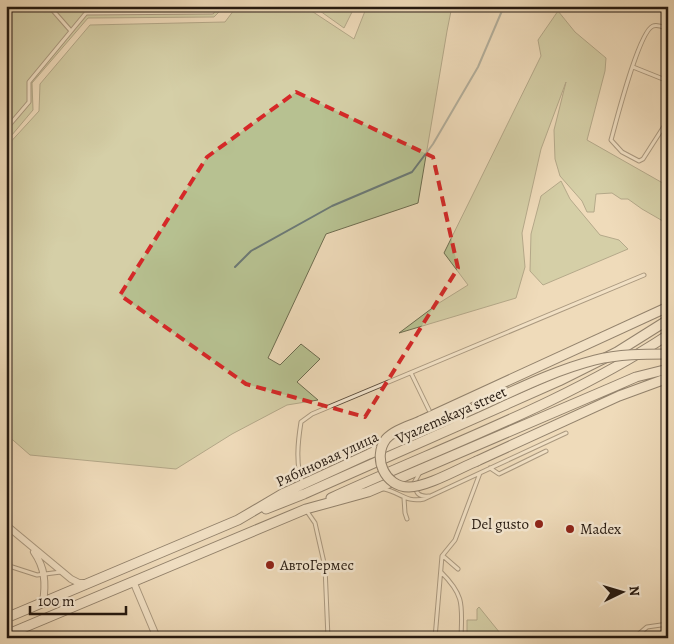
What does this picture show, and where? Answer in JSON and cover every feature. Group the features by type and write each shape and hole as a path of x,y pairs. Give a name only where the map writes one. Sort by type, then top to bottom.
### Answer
{"main road":[{"path":"668,307 393,433 386,440 380,454 382,469 388,478 396,484 406,487 421,485 619,396 668,378"},
{"name":"Vyazemskaya street","path":"238,520 304,494 559,381 617,352 668,320"},
{"name":"Vyazemskaya street","path":"306,509 571,391 615,368 668,335"},
{"name":"Рябиновая улица","path":"6,618 238,520 303,484 564,370 596,360 644,354 668,354"},
{"path":"6,635 306,509 368,492 636,377 668,369"}],"street":[{"path":"6,525 75,582 91,583"},
{"path":"26,542 37,556 44,575 43,602"},
{"path":"133,581 157,638"}],"lane":[{"path":"49,6 71,31"},
{"path":"6,128 30,102 29,82 86,14 212,12 216,6"},
{"path":"668,29 656,25 646,32 633,67 611,140 622,152 639,161 643,159 668,120"},
{"path":"633,67 668,81"},
{"path":"303,484 300,473 298,440 301,422 312,414 644,275"},
{"path":"411,373 429,410"},
{"path":"368,492 386,489 404,498 418,501 566,433"},
{"path":"489,468 498,474 546,451"},
{"path":"423,470 416,477 415,488 419,495 432,496"},
{"path":"435,638 442,556 455,540 480,472"},
{"path":"404,498 407,519"},
{"path":"306,509 315,523 325,567 328,638"},
{"path":"442,556 458,569"},
{"path":"6,565 30,574 44,575 62,572"},
{"path":"440,571 454,585 462,602 461,638"},
{"path":"634,638 647,627 668,624"}],"highlighted area":[{"path":"296,92 433,157 458,268 365,417 246,384 120,295 207,157"}],"green space":[{"path":"6,6 225,6 214,17 88,18 32,83 33,110 6,142"},
{"path":"237,6 304,6 354,39 367,6 452,6 418,203 326,234 268,358 280,365 301,344 320,359 297,382 318,400 287,405 232,434 176,469 30,455 6,434 6,147 39,111 40,84 90,25 225,22"},
{"path":"313,6 355,6 344,28"},
{"path":"558,11 575,32 606,58 605,71 587,140 668,186 668,224 628,199 621,199 612,193 596,194 594,212 587,212 582,201 560,176 555,159 554,130 566,82 541,149 522,233 525,267 516,298 399,333 439,303 468,285 444,253 541,56 538,40"},
{"path":"561,181 570,199 600,235 619,240 628,249 543,285 530,271 531,234 541,196"},
{"path":"479,607 504,638 467,638 467,620 477,620 477,609"}],"waterway":[{"path":"235,267 251,251 332,206 412,172 433,144 478,67 504,6"}],"place":[{"name":"Del gusto","path":"539,524"},
{"name":"Madex","path":"570,529"},
{"name":"АвтоГермес","path":"270,565"}]}
